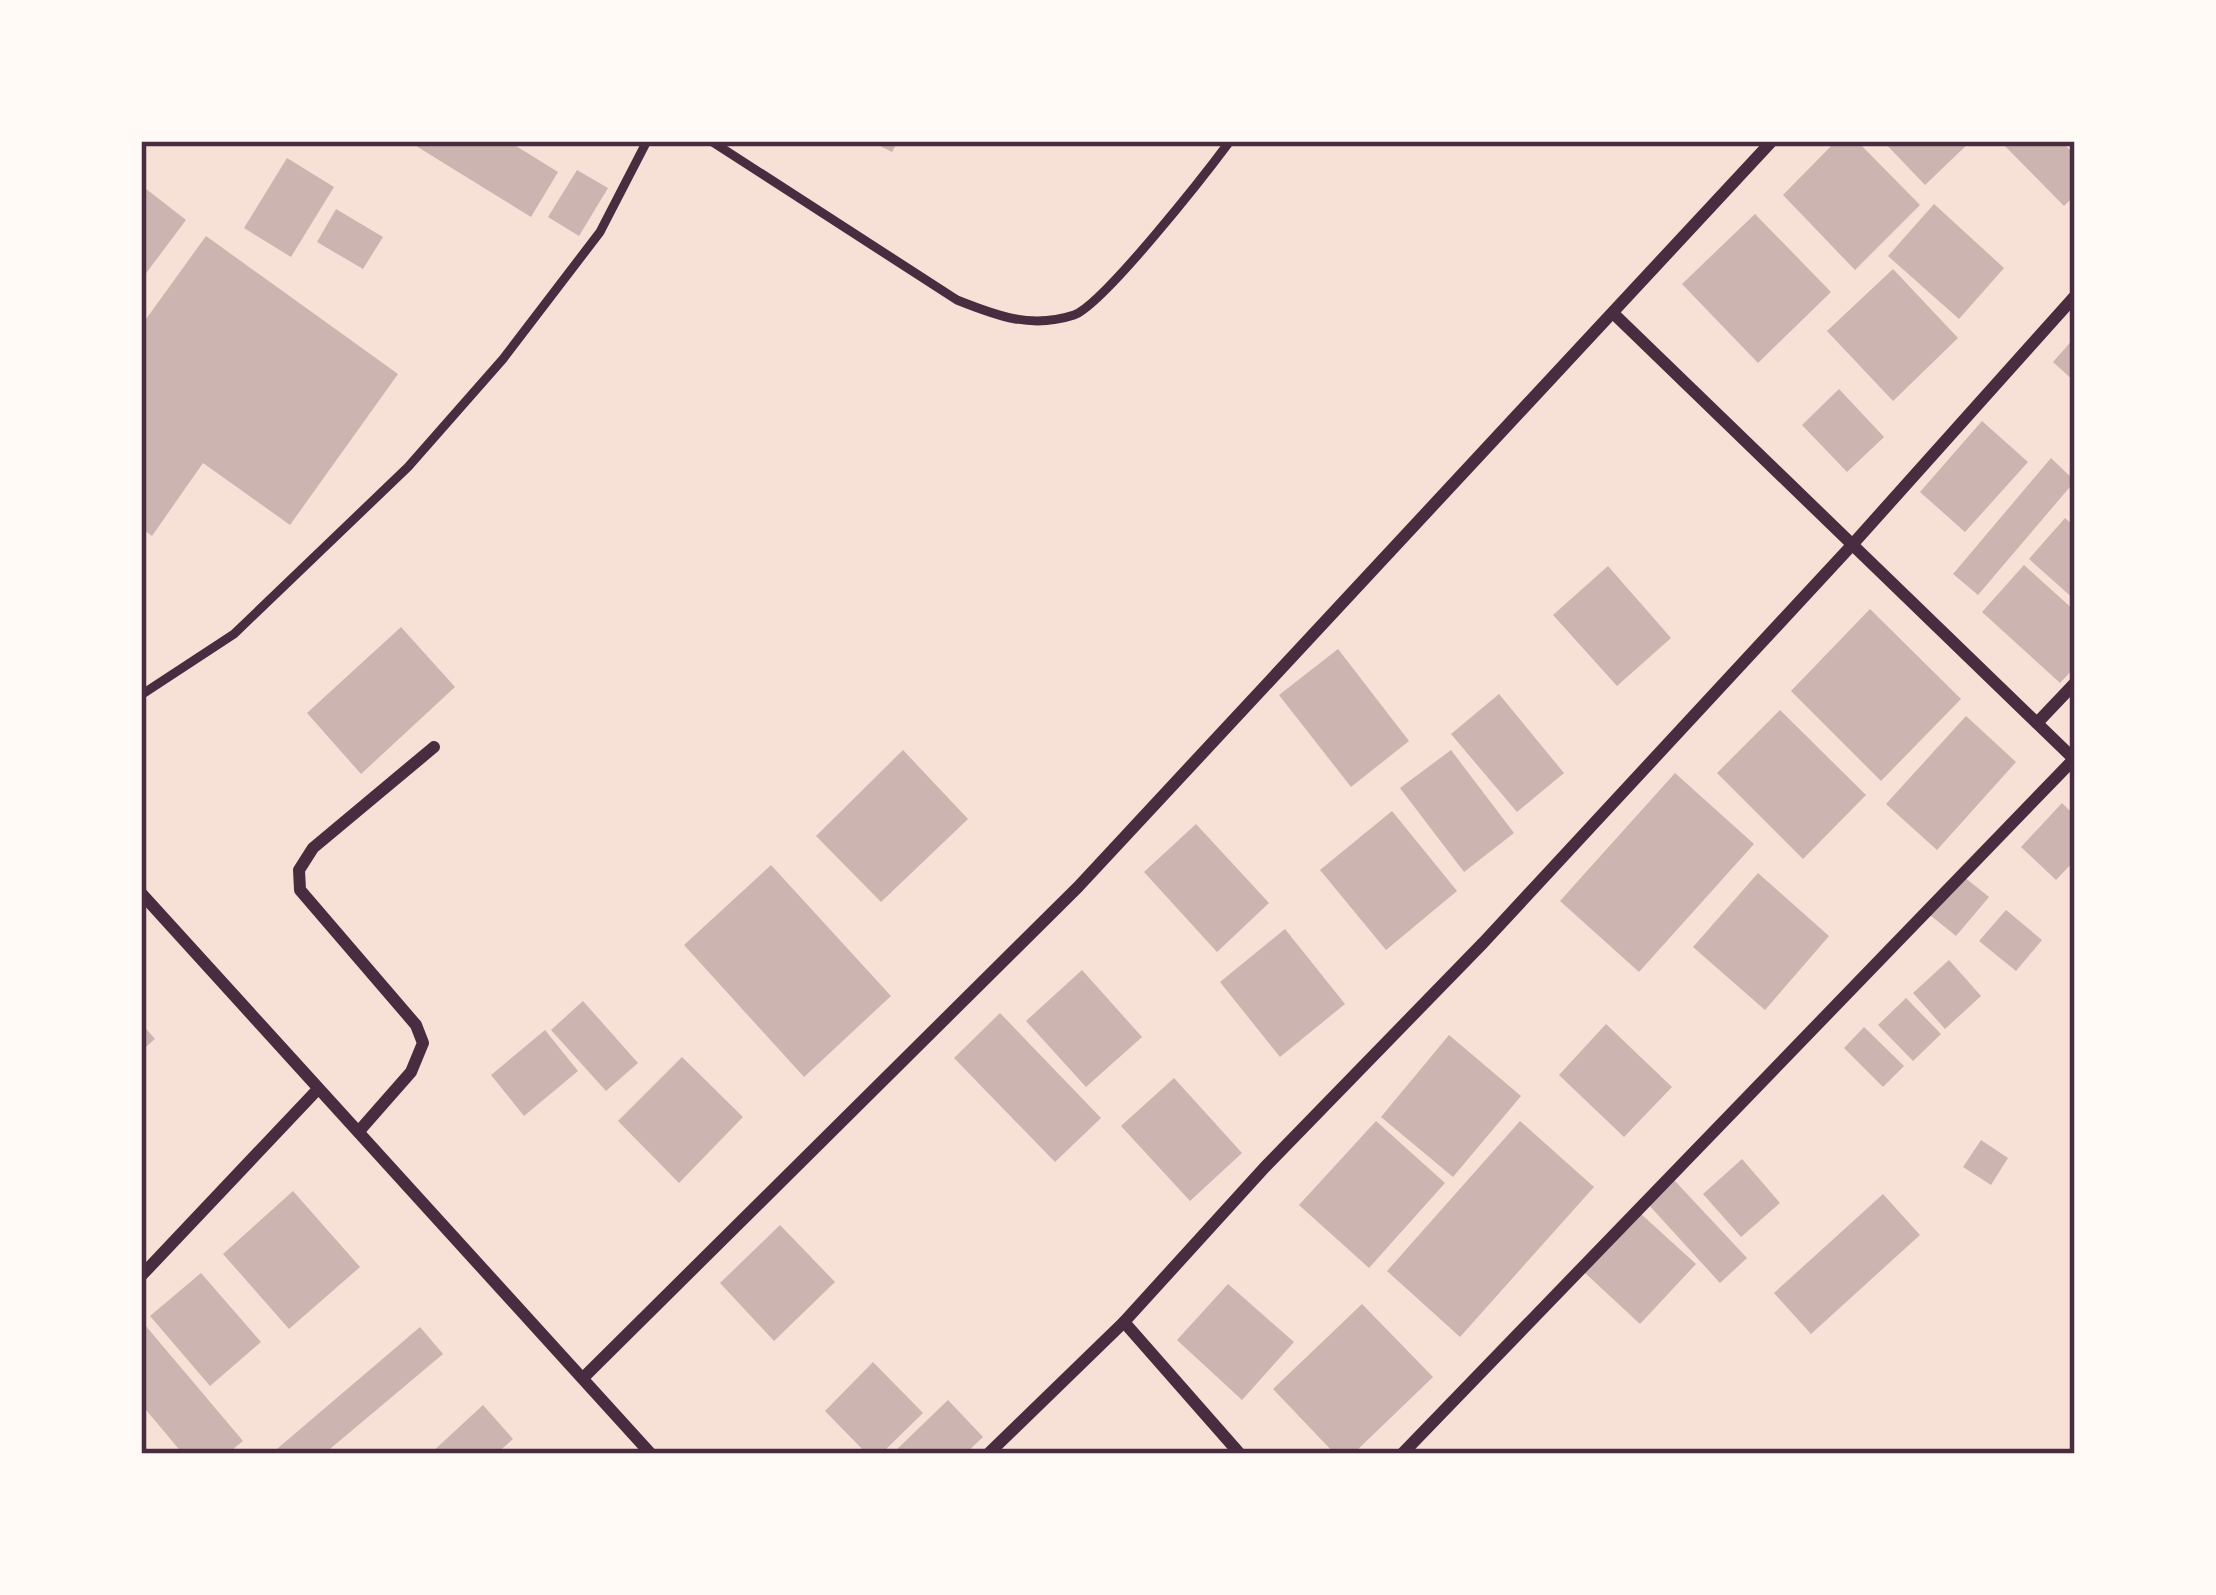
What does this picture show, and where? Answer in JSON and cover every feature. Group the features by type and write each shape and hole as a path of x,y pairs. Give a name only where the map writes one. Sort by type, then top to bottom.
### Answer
{"street":[{"path":"583,1378 1078,887 1772,141"},
{"path":"988,1454 1124,1322 1852,545 2075,296"},
{"path":"1402,1454 2074,759 1614,314"},
{"path":"2037,723 2075,683"},
{"path":"360,1130 411,1072 423,1043 416,1024 300,890 299,870 313,848 434,748"},
{"path":"141,893 651,1454"},
{"path":"141,1276 318,1089"},
{"path":"1124,1322 1240,1454"}],"lane":[{"path":"141,694 234,634 408,466 503,359 599,232 647,141"},
{"path":"711,141 957,300 1000,318 1030,323 1079,314 1178,210 1230,141"}],"building":[{"path":"408,141 508,141 558,172 531,217"},
{"path":"870,141 898,141 892,152"},
{"path":"1836,141 1857,141 1920,205 1855,270 1783,195"},
{"path":"1883,141 1971,141 1925,185"},
{"path":"2000,141 2061,141 2075,155 2075,195 2064,206"},
{"path":"287,158 334,187 291,257 244,228"},
{"path":"577,170 608,188 579,236 548,217"},
{"path":"141,185 186,220 141,280"},
{"path":"1934,204 2004,268 1959,319 1888,256"},
{"path":"336,209 383,237 363,269 317,242"},
{"path":"1755,214 1831,292 1758,363 1682,284"},
{"path":"206,236 398,374 290,525 203,463 152,536 141,528 141,326"},
{"path":"1893,269 1958,338 1893,401 1827,331"},
{"path":"2075,337 2075,382 2053,362"},
{"path":"1839,389 1884,437 1847,472 1802,425"},
{"path":"1982,421 2028,462 1965,532 1920,492"},
{"path":"2051,458 2075,481 1978,595 1953,574"},
{"path":"2065,518 2075,527 2075,600 2029,559"},
{"path":"2024,565 2075,611 2075,667 2060,683 1982,612"},
{"path":"1608,566 1671,638 1617,686 1553,615"},
{"path":"1870,609 1961,699 1881,781 1791,691"},
{"path":"401,627 455,687 361,774 307,713"},
{"path":"1338,649 1409,741 1351,787 1279,695"},
{"path":"1499,694 1564,773 1517,812 1451,734"},
{"path":"1780,710 1866,795 1803,859 1717,773"},
{"path":"1966,716 2016,762 1937,850 1886,804"},
{"path":"903,750 968,819 881,902 816,836"},
{"path":"1451,750 1514,833 1464,872 1400,788"},
{"path":"1675,773 1754,844 1639,972 1560,901"},
{"path":"2062,803 2075,816 2075,860 2056,880 2021,847"},
{"path":"1392,811 1457,891 1386,950 1320,870"},
{"path":"1196,824 1269,903 1217,952 1144,872"},
{"path":"771,865 891,996 804,1077 684,945"},
{"path":"1758,873 1829,936 1765,1010 1693,947"},
{"path":"1963,876 1989,897 1956,936 1930,915"},
{"path":"2006,910 2042,940 2016,971 1979,941"},
{"path":"1285,929 1345,1004 1280,1057 1220,982"},
{"path":"1949,960 1981,996 1945,1029 1913,993"},
{"path":"1082,970 1142,1037 1086,1087 1026,1021"},
{"path":"1906,998 1941,1034 1913,1061 1878,1025"},
{"path":"583,1001 638,1063 606,1091 551,1030"},
{"path":"1000,1013 1101,1118 1055,1162 954,1058"},
{"path":"141,1023 155,1039 141,1051"},
{"path":"1606,1024 1672,1087 1624,1137 1559,1075"},
{"path":"1864,1027 1904,1066 1883,1087 1844,1048"},
{"path":"545,1030 578,1071 524,1116 491,1075"},
{"path":"1449,1035 1521,1096 1453,1177 1381,1117"},
{"path":"682,1057 743,1117 679,1183 618,1121"},
{"path":"1174,1078 1242,1153 1190,1201 1121,1126"},
{"path":"1376,1121 1445,1183 1369,1268 1299,1205"},
{"path":"1520,1121 1594,1187 1460,1337 1387,1271"},
{"path":"1981,1140 2008,1158 1991,1185 1963,1167"},
{"path":"1742,1159 1780,1203 1741,1237 1703,1194"},
{"path":"1674,1180 1747,1258 1720,1283 1648,1204"},
{"path":"293,1191 360,1267 289,1329 223,1254"},
{"path":"1883,1194 1920,1235 1811,1334 1774,1293"},
{"path":"1641,1214 1696,1264 1640,1324 1585,1273"},
{"path":"780,1225 835,1282 774,1341 720,1283"},
{"path":"201,1273 261,1342 210,1386 150,1316"},
{"path":"1228,1284 1294,1342 1242,1400 1177,1340"},
{"path":"1362,1304 1433,1377 1353,1454 1335,1454 1273,1389"},
{"path":"145,1325 243,1441 227,1454 183,1454 141,1404 141,1328"},
{"path":"420,1327 443,1354 324,1454 271,1454"},
{"path":"873,1362 923,1413 881,1454 867,1454 825,1411"},
{"path":"948,1400 983,1437 965,1454 892,1454"},
{"path":"483,1405 513,1439 496,1454 430,1454"}]}
